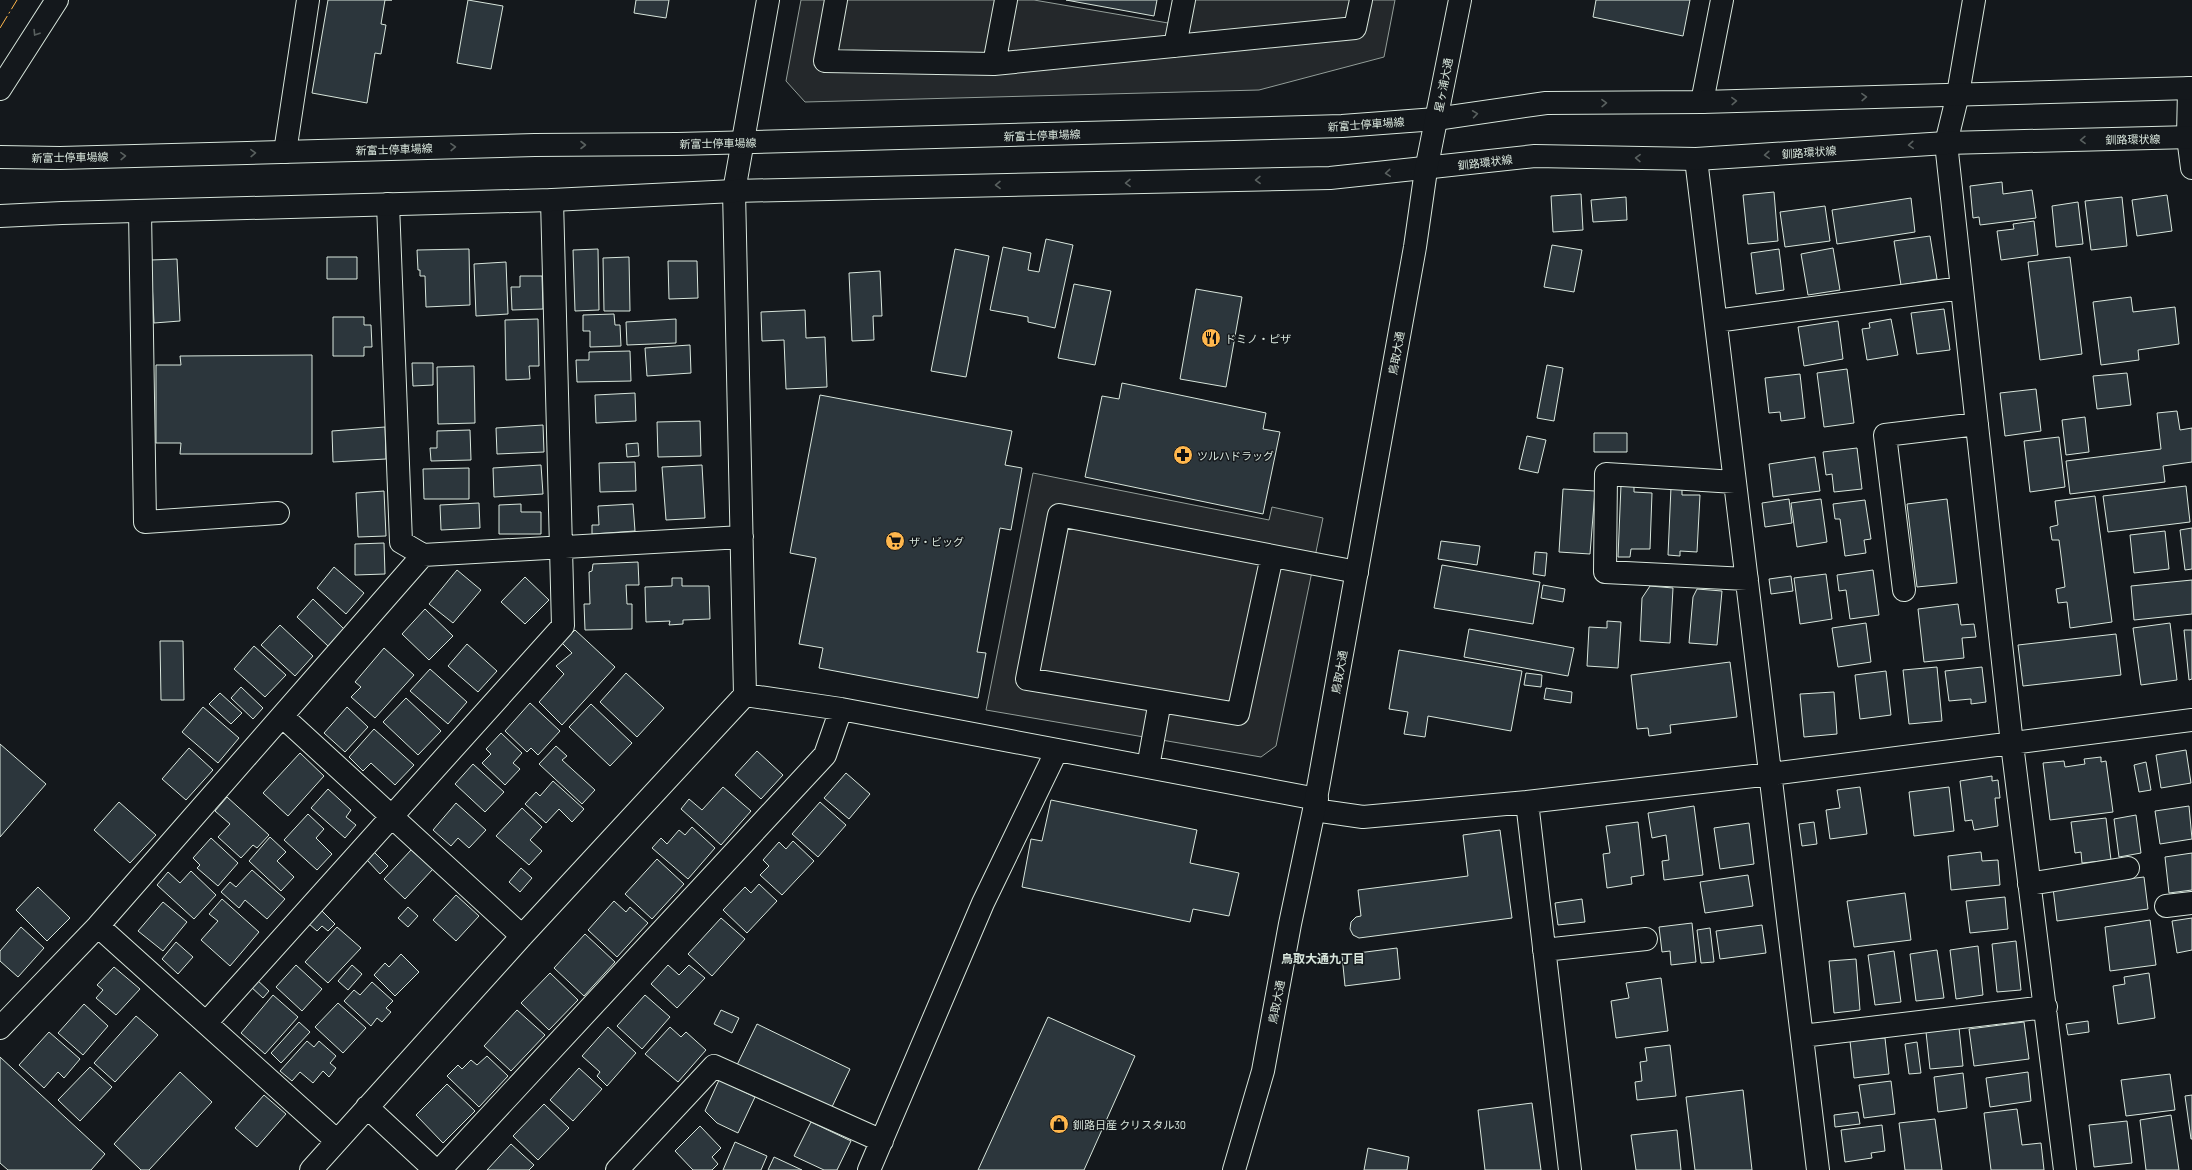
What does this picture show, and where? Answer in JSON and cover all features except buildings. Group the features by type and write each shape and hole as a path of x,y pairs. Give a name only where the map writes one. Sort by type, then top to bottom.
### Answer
{"main road":[{"path":"0,89 57,0"},
{"path":"285,152 308,0"},
{"path":"311,1170 522,936 745,695 734,191 768,0"},
{"path":"836,0 825,61 994,64 1355,28 1360,0"},
{"path":"994,64 1006,0"},
{"path":"1175,46 1184,0"},
{"name":"星ヶ浦大通","path":"1426,170 1460,0"},
{"path":"1702,102 1722,0"},
{"path":"1974,0 1958,94 1946,143 2012,744 2046,1007 2065,1170"},
{"path":"1436,119 1546,103 1702,102 2190,88 2190,137 2192,168"},
{"name":"新富士停車場線","path":"0,157 60,158 535,145 742,143 1342,126 1436,119"},
{"name":"釧路環状線","path":"1426,170 1535,156 1696,159 1946,143 2190,137"},
{"path":"1696,159 1748,579 1818,1170"},
{"path":"0,216 552,200 734,191 1330,178 1426,170"},
{"name":"鳥取大通","path":"1234,1170 1263,1071 1290,924 1315,804 1415,247 1426,170"},
{"path":"206,1023 563,626 552,200"},
{"path":"388,204 401,542 423,555 742,537"},
{"path":"140,211 145,522 278,513"},
{"path":"1716,321 1962,288"},
{"path":"1904,590 1886,435 1977,424"},
{"path":"1735,482 1606,474 1605,572 1748,579"},
{"path":"1272,556 1238,714 1027,679 1059,516 1272,556 1357,572"},
{"path":"0,1028 98,926 423,555"},
{"path":"745,695 841,709 1148,767 1315,804 1363,817 1528,802 1771,774 2192,720"},
{"path":"1148,767 1160,701"},
{"path":"440,1170 824,755 841,709"},
{"path":"282,716 522,936"},
{"path":"869,1170 983,903 1057,750"},
{"path":"1528,802 1570,1170"},
{"path":"2029,884 2128,868"},
{"path":"2166,906 2192,903"},
{"path":"98,926 337,1141"},
{"path":"1544,950 1646,939"},
{"path":"1802,1036 2046,1007"},
{"path":"617,1170 714,1066 882,1141"},
{"path":"368,1107 435,1170"}],"shaded area":[{"path":"801,0 1034,0 1168,23 1173,0 1395,0 1384,57 1259,90 805,102 786,81"},
{"path":"1033,473 1269,520 1272,507 1323,518 1276,746 1261,757 986,710"}],"power":[{"path":"0,28 17,0"}],"place":[{"name":"ドミノ・ピザ","path":"1211,338"},
{"name":"ツルハドラッグ","path":"1183,455"},
{"name":"ザ・ビッグ","path":"895,541"},
{"name":"釧路日産 クリスタル30","path":"1059,1124"}],"district":[{"name":"鳥取大通九丁目","path":"1323,958"}]}
